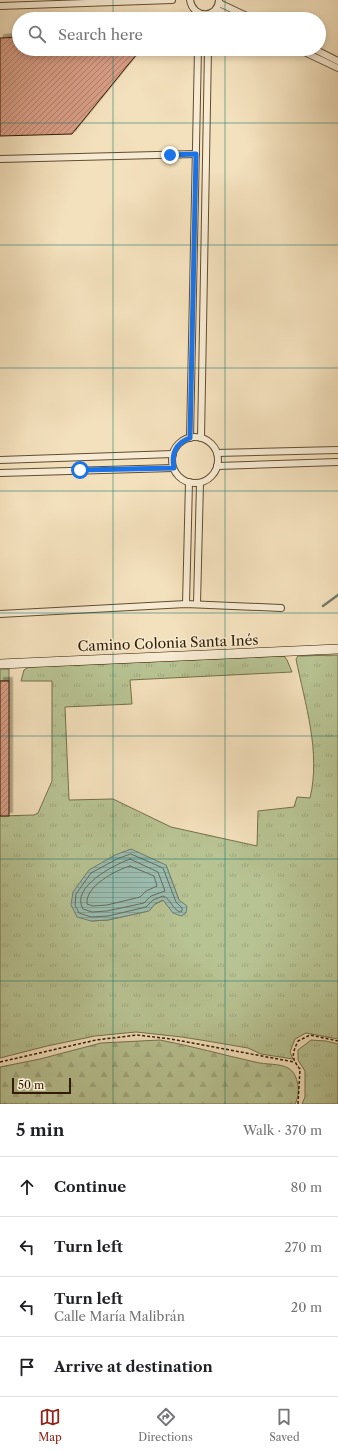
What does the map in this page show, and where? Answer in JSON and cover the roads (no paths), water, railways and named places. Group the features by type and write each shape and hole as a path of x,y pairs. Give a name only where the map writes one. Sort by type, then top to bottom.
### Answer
{"main road":[{"name":"Camino Colonia Santa Inés","path":"0,664 338,649"}],"street":[{"path":"0,6 172,0"},
{"path":"190,0 190,5 196,12"},
{"path":"213,12 219,1 240,12"},
{"path":"216,9 222,12"},
{"path":"326,55 338,61"},
{"path":"190,438 198,56"},
{"path":"201,438 208,56"},
{"path":"313,56 338,68"},
{"path":"0,159 196,154"},
{"path":"190,438 201,438 210,444 217,452 217,466 211,476 200,482 189,482 180,477 174,468 173,454 179,444 190,438"},
{"path":"217,452 338,450"},
{"path":"0,460 173,454"},
{"path":"217,466 338,462"},
{"path":"0,473 174,468"},
{"path":"186,604 189,482"},
{"path":"197,604 200,482"},
{"path":"0,614 186,604 281,608"}],"water":[{"path":"131,849 166,865 179,900 187,906 186,913 181,916 173,913 163,900 155,904 149,911 108,920 91,921 77,917 71,905 73,892 89,870 115,855"}],"waterway":[{"path":"323,606 338,595"}]}
